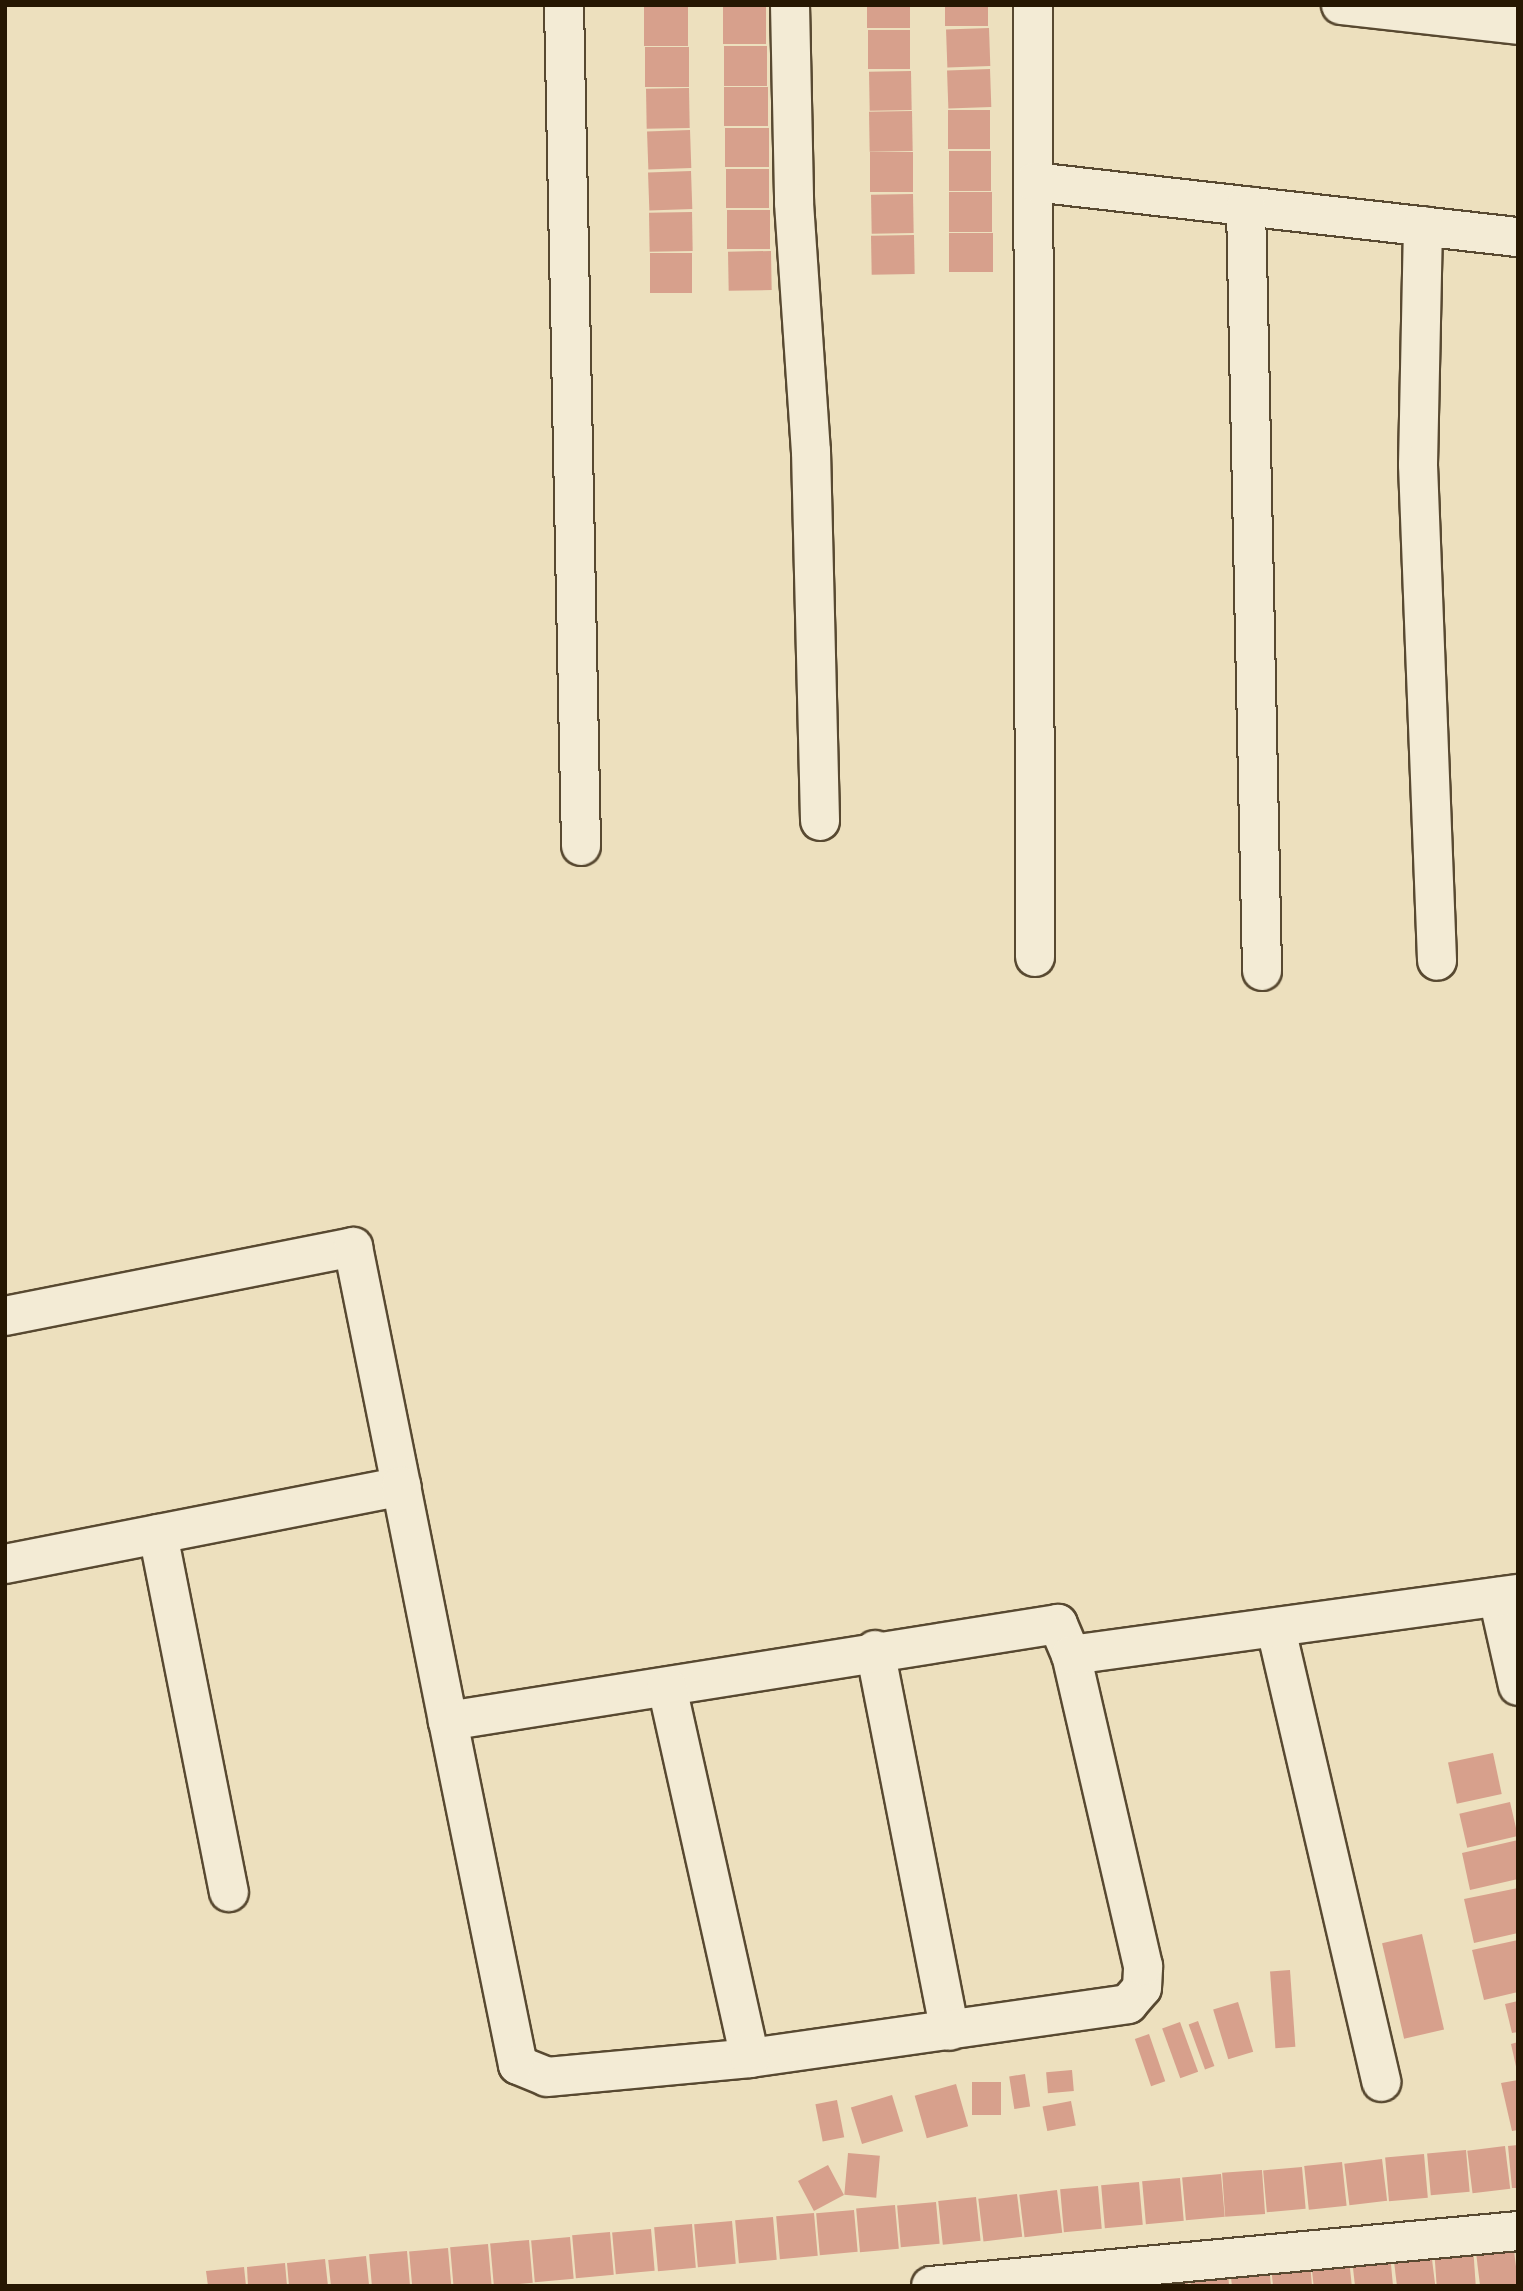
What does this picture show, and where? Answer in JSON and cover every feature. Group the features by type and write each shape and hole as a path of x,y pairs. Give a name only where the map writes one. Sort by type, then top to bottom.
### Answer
{"street":[{"path":"564,5 581,846"},
{"path":"790,5 793,203 811,451 820,821"},
{"path":"1033,5 1035,957"},
{"path":"1341,5 1518,25"},
{"path":"1034,183 1518,237"},
{"path":"1246,206 1262,971"},
{"path":"1423,226 1419,465 1437,961"},
{"path":"5,1316 353,1247 448,1721 518,2065 547,2077 750,2058 1128,2004 1142,1988 1071,1655 1058,1624 875,1650 667,1687 448,1721"},
{"path":"5,1564 401,1486"},
{"path":"158,1534 229,1892"},
{"path":"1071,1655 1276,1629 1508,1595 1518,1686"},
{"path":"1276,1629 1381,2081"},
{"path":"875,1650 950,2031"},
{"path":"667,1687 750,2058"},
{"path":"931,2286 1518,2231"}],"building":[{"path":"723,5 766,5 766,44 723,44"},
{"path":"867,5 910,5 910,28 867,28"},
{"path":"945,5 988,5 988,26 945,26"},
{"path":"644,6 688,6 688,46 644,46"},
{"path":"989,28 990,66 947,67 946,30"},
{"path":"868,30 910,30 910,69 868,69"},
{"path":"724,46 767,46 767,86 724,86"},
{"path":"645,47 689,47 689,87 645,87"},
{"path":"990,69 991,107 948,108 947,71"},
{"path":"911,71 912,110 870,111 869,72"},
{"path":"724,87 768,87 768,126 724,126"},
{"path":"689,88 690,128 647,129 646,89"},
{"path":"948,110 990,110 990,149 948,149"},
{"path":"912,111 913,151 870,152 869,112"},
{"path":"725,128 769,128 769,167 725,167"},
{"path":"690,130 691,168 648,169 647,132"},
{"path":"949,151 991,151 991,191 949,191"},
{"path":"870,152 913,152 913,192 870,192"},
{"path":"726,169 769,169 769,208 726,208"},
{"path":"691,171 692,209 649,210 648,173"},
{"path":"949,192 992,192 992,232 949,232"},
{"path":"913,194 914,233 872,234 871,195"},
{"path":"727,210 770,210 770,249 727,249"},
{"path":"692,212 693,251 650,252 649,213"},
{"path":"949,233 993,233 993,272 949,272"},
{"path":"914,235 915,274 872,275 871,236"},
{"path":"771,251 772,290 729,291 728,252"},
{"path":"650,253 692,253 692,293 650,293"},
{"path":"1493,1753 1502,1794 1457,1804 1448,1763"},
{"path":"1510,1802 1518,1836 1467,1848 1459,1814"},
{"path":"1518,1840 1518,1879 1470,1890 1462,1853"},
{"path":"1518,1888 1518,1933 1474,1943 1464,1899"},
{"path":"1422,1934 1444,2029 1404,2039 1382,1943"},
{"path":"1518,1940 1518,1992 1484,2000 1472,1950"},
{"path":"1290,1970 1295,2047 1275,2048 1270,1971"},
{"path":"1518,2001 1518,2032 1512,2033 1505,2004"},
{"path":"1238,2002 1253,2052 1228,2059 1213,2010"},
{"path":"1198,2021 1214,2066 1205,2070 1189,2024"},
{"path":"1180,2022 1198,2072 1180,2078 1162,2028"},
{"path":"1149,2034 1165,2081 1151,2086 1135,2039"},
{"path":"1518,2042 1518,2071 1517,2071 1511,2044"},
{"path":"1072,2070 1074,2091 1048,2093 1046,2072"},
{"path":"1025,2074 1030,2107 1014,2109 1009,2077"},
{"path":"1518,2080 1518,2130 1512,2131 1501,2083"},
{"path":"972,2082 1001,2082 1001,2115 972,2115"},
{"path":"956,2084 968,2126 927,2138 915,2096"},
{"path":"892,2095 903,2131 862,2144 851,2108"},
{"path":"837,2100 844,2137 823,2141 815,2104"},
{"path":"1071,2101 1076,2126 1047,2131 1043,2107"},
{"path":"1518,2145 1518,2188 1512,2188 1508,2146"},
{"path":"1505,2146 1510,2189 1473,2193 1467,2151"},
{"path":"1466,2150 1470,2192 1431,2195 1427,2153"},
{"path":"848,2153 880,2156 876,2198 844,2195"},
{"path":"1424,2154 1428,2198 1389,2201 1385,2157"},
{"path":"1382,2159 1387,2201 1349,2205 1344,2164"},
{"path":"1342,2162 1347,2206 1309,2210 1304,2166"},
{"path":"828,2165 844,2195 814,2211 798,2181"},
{"path":"1302,2167 1306,2209 1267,2212 1263,2170"},
{"path":"1262,2170 1265,2214 1225,2217 1222,2173"},
{"path":"1221,2174 1225,2217 1186,2220 1182,2177"},
{"path":"1180,2178 1184,2221 1146,2224 1142,2181"},
{"path":"1139,2182 1143,2225 1105,2228 1101,2185"},
{"path":"1098,2186 1102,2229 1064,2232 1060,2189"},
{"path":"1057,2190 1062,2233 1025,2237 1019,2195"},
{"path":"1017,2194 1022,2237 984,2241 978,2199"},
{"path":"976,2197 981,2241 943,2245 938,2201"},
{"path":"936,2202 940,2244 901,2247 897,2205"},
{"path":"895,2205 899,2249 860,2252 856,2208"},
{"path":"854,2210 858,2252 820,2255 816,2213"},
{"path":"814,2213 818,2256 780,2259 776,2216"},
{"path":"773,2217 777,2260 739,2263 735,2220"},
{"path":"732,2221 736,2264 698,2267 694,2224"},
{"path":"692,2224 696,2268 658,2271 654,2227"},
{"path":"651,2229 655,2271 616,2274 612,2232"},
{"path":"610,2232 614,2275 576,2278 572,2235"},
{"path":"570,2237 574,2279 535,2282 531,2240"},
{"path":"529,2240 533,2283 494,2286 490,2243"},
{"path":"1513,2242 1518,2285 1480,2286 1475,2247"},
{"path":"488,2244 492,2286 454,2286 450,2247"},
{"path":"1473,2246 1476,2286 1437,2286 1434,2249"},
{"path":"448,2248 451,2286 412,2286 409,2251"},
{"path":"407,2251 410,2286 372,2286 369,2254"},
{"path":"1431,2251 1435,2286 1397,2286 1393,2256"},
{"path":"1390,2254 1393,2286 1355,2286 1352,2259"},
{"path":"366,2256 369,2286 331,2286 328,2260"},
{"path":"325,2259 328,2286 289,2286 287,2263"},
{"path":"1349,2259 1352,2286 1314,2286 1311,2263"},
{"path":"285,2263 287,2286 248,2286 247,2267"},
{"path":"1310,2263 1312,2286 1273,2286 1271,2266"},
{"path":"1269,2266 1271,2286 1232,2286 1230,2270"},
{"path":"244,2267 246,2286 208,2286 206,2271"},
{"path":"1228,2270 1229,2286 1191,2286 1190,2274"},
{"path":"1187,2274 1188,2286 1149,2286 1149,2278"}]}
